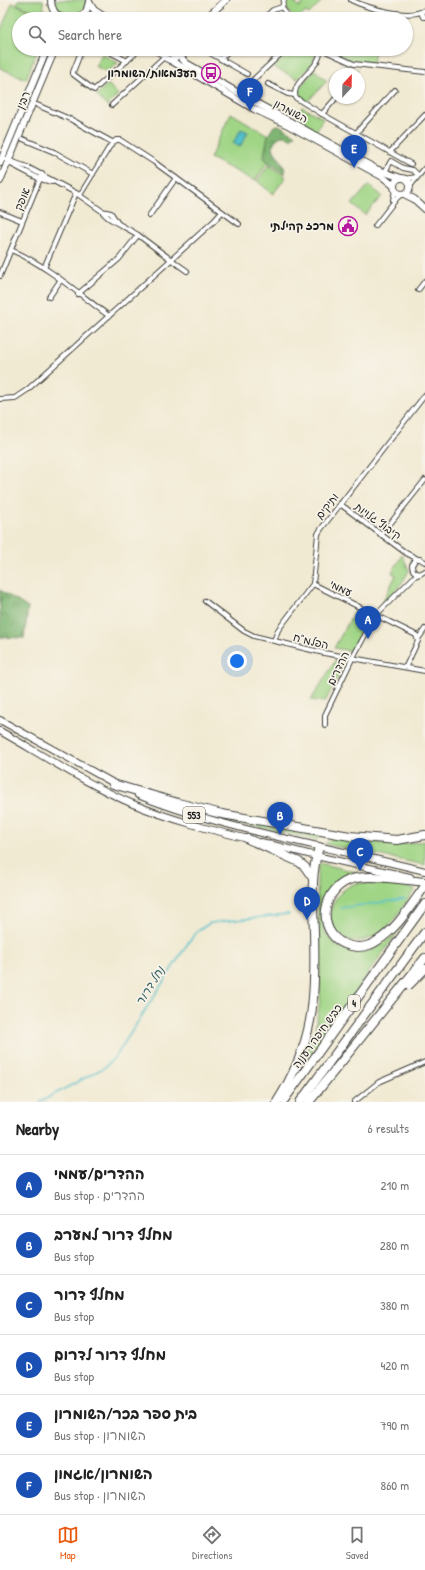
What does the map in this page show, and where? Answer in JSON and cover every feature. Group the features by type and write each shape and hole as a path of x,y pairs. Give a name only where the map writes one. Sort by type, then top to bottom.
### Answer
{"highway":[{"path":"113,784 222,814 350,836 397,840 425,835"},
{"path":"248,839 299,862 312,877"},
{"path":"278,1102 300,1057 310,1030 315,984 312,877 319,847"},
{"path":"425,881 397,877 357,878 343,883 336,888 328,903 326,919 330,932 341,942 354,946 368,946 389,933 425,886"},
{"name":"כביש חיפה רעננה","path":"282,1102 425,904"},
{"name":"4","path":"300,1102 425,932"},
{"path":"310,1102 425,958"},
{"path":"379,1015 425,969"}],"street":[{"path":"51,0 54,12"},
{"path":"213,12 226,0"},
{"path":"284,0 282,6 285,12"},
{"path":"351,0 369,8 392,12"},
{"path":"86,12 89,1"},
{"path":"89,1 94,10 97,12"},
{"path":"271,12 282,6"},
{"path":"413,12 425,10"},
{"path":"421,12 423,17 425,17"},
{"name":"רבין","path":"1,161 43,56"},
{"name":"רבין","path":"0,181 52,56"},
{"path":"79,56 73,74 94,90 132,56"},
{"path":"117,56 127,61"},
{"path":"112,105 160,56"},
{"name":"השומרון","path":"166,56 170,60 376,169 403,179"},
{"path":"170,60 175,58 176,56"},
{"name":"השומרון","path":"181,56 186,63 241,98 376,174 395,188"},
{"path":"215,56 247,74"},
{"path":"220,59 223,56"},
{"path":"241,98 253,80 279,56"},
{"path":"295,95 297,86 319,58 324,56"},
{"path":"334,56 354,64 425,72"},
{"path":"268,84 288,94 295,95 301,102 412,164"},
{"path":"356,133 395,90"},
{"path":"37,104 72,120 112,142 120,140 126,142 239,224"},
{"path":"322,114 331,104"},
{"path":"390,152 425,115"},
{"path":"24,139 54,152 93,174"},
{"path":"80,195 112,142"},
{"path":"1,161 8,161 41,176 80,195 102,211 111,213 117,222 138,235 187,271"},
{"path":"386,170 392,161 402,168 413,170 417,176"},
{"path":"375,226 392,204 410,188 417,176 425,168"},
{"name":"אופק","path":"0,276 41,176"},
{"path":"392,204 396,182 417,176"},
{"path":"149,216 176,178"},
{"path":"403,179 408,181 414,199"},
{"path":"395,188 414,199 425,209"},
{"path":"44,268 76,193"},
{"path":"0,212 22,221"},
{"path":"0,399 15,398 27,390 222,212"},
{"path":"78,294 119,259 138,235"},
{"path":"11,250 44,268 109,316"},
{"path":"49,297 60,281"},
{"path":"418,290 425,282"},
{"name":"ותיקים","path":"313,584 319,532 425,395"},
{"path":"381,535 425,480"},
{"name":"קיבוץ גלויות","path":"340,504 406,553 423,560"},
{"name":"קיבוץ גלויות","path":"406,553 412,566"},
{"path":"420,574 416,573 412,566 414,561 423,560"},
{"name":"ההדרים","path":"406,585 411,576 412,566"},
{"name":"ההדרים","path":"325,725 324,715 376,615 415,576 425,571"},
{"path":"274,641 278,630 313,584"},
{"name":"עממי","path":"313,584 416,635 418,639"},
{"name":"הפלמ\"ח","path":"205,601 244,631 254,636 352,659 406,666 425,671"},
{"path":"406,666 418,639 425,629"},
{"name":"553","path":"0,720 113,784 162,804 197,816 319,847 425,871"},
{"name":"553","path":"0,731 109,792 134,804 201,827 397,877"},
{"path":"354,1102 379,1082 425,1062"}],"green space":[{"path":"18,0 43,0 46,12 36,12 17,4"},
{"path":"54,0 87,0 86,8 83,12 58,12 55,8"},
{"path":"290,0 293,0 299,7 308,0 323,0 311,12 289,12 286,7"},
{"path":"12,3 33,12 12,12 12,56 35,56 26,79 0,68 0,32"},
{"path":"101,56 106,56 118,63 107,72 95,66"},
{"path":"284,56 315,56 307,70 298,79 273,67"},
{"path":"343,56 374,56 373,64 350,60"},
{"path":"343,65 353,68 340,68"},
{"path":"315,70 327,81 308,101 301,97 299,88"},
{"path":"108,84 118,95 107,106 96,95"},
{"path":"302,107 323,118 316,132 294,120"},
{"path":"231,113 268,135 264,157 268,162 255,181 210,158"},
{"path":"279,125 295,135 291,139 287,136 281,136 275,140 273,145 276,154 285,168 285,174 268,162 264,157 268,135 274,126"},
{"path":"269,165 286,177 273,194 257,181"},
{"path":"369,185 382,196 365,215 352,204"},
{"path":"402,555 409,570 400,585 380,607 396,575 392,573"},
{"path":"0,590 28,608 24,638 0,637"},
{"path":"357,607 369,614 370,617 350,651 334,648"},
{"path":"337,658 342,659 345,663 325,702 311,700"},
{"path":"216,815 322,835 316,840 215,818"},
{"path":"335,838 398,845 425,841 425,865 325,844 330,839"},
{"path":"319,863 356,872 337,880 326,894 322,904 322,924 331,941 340,947 357,952 372,950 391,937 407,919 302,1066 315,1031 320,1000 317,881"},
{"path":"357,883 397,885 415,889 405,905 389,925 379,934 366,940 352,941 339,934 334,928 331,921 331,914 332,907 339,894 351,885"}],"water":[{"path":"241,129 248,132 240,147 233,143"}],"waterway":[{"name":"נחל דרור","path":"341,908 405,899"},
{"name":"נחל דרור","path":"40,1102 105,1067 116,1056 190,940 199,930 210,923 289,914"}],"place":[{"name":"העצמאות/השומרון","path":"211,73"},
{"name":"השומרון/אגמון","path":"250,111"},
{"name":"בית ספר בכר/השומרון","path":"354,168"},
{"name":"מרכז קהילתי","path":"348,226"},
{"name":"ההדרים/עממי","path":"368,639"},
{"name":"מחלף דרור למערב","path":"280,835"},
{"name":"מחלף דרור","path":"360,871"},
{"name":"מחלף דרור לדרום","path":"307,920"}]}
